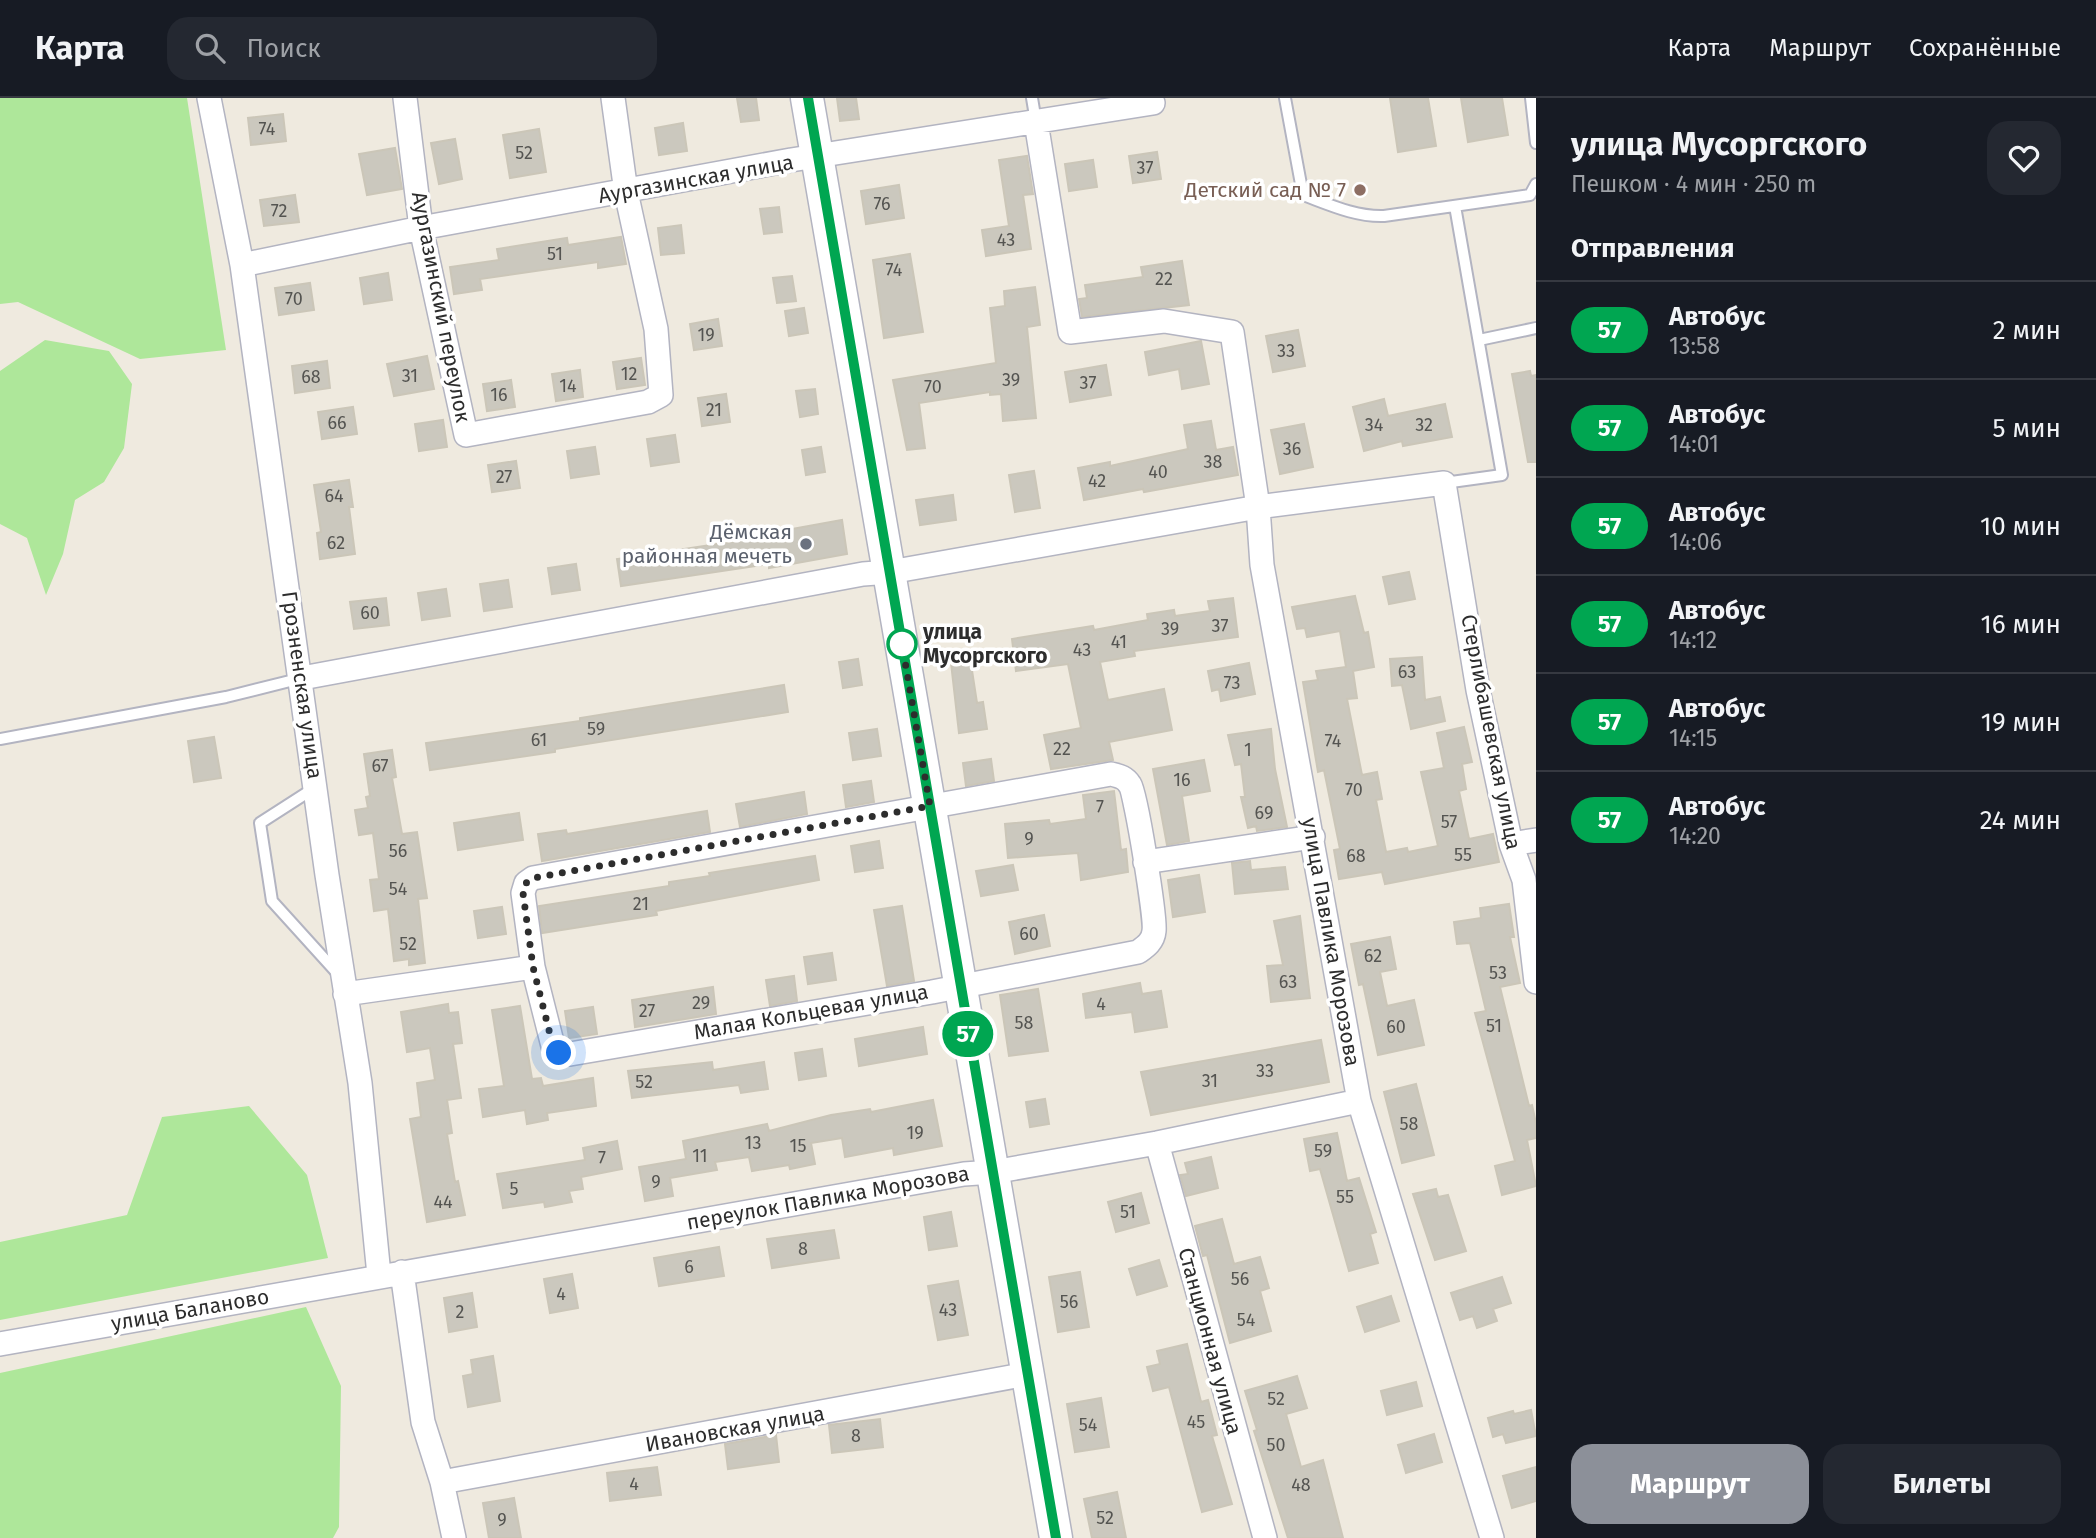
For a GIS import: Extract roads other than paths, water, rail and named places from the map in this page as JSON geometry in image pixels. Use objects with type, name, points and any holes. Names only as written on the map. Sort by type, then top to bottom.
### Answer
[{"type":"main road","points":[[807,98],[1056,1538]]},
{"type":"street","name":"Грозненская улица","points":[[209,98],[242,265],[344,986],[390,1274],[423,1422],[442,1482],[454,1538]]},
{"type":"street","name":"Аургазинский переулок","points":[[405,98],[421,228],[466,435],[648,402],[661,395],[656,330],[626,192],[613,98]]},
{"type":"street","name":"Аургазинская улица","points":[[242,265],[421,228],[818,158],[1153,103]]},
{"type":"street","name":"улица Павлика Морозова","points":[[1036,122],[1070,332],[1164,321],[1232,332],[1258,507],[1262,565],[1359,1101],[1492,1538]]},
{"type":"street","points":[[302,678],[863,574],[890,572],[1258,507],[1444,483]]},
{"type":"street","name":"Стерлибашевская улица","points":[[1444,483],[1478,690],[1511,844],[1524,880],[1536,982]]},
{"type":"street","name":"Малая Кольцевая улица","points":[[1111,774],[1122,777],[1131,786],[1145,862],[1154,931],[1149,944],[1138,952],[960,986],[570,1054],[559,1053],[553,1046],[533,967],[523,893],[526,883],[533,878],[930,806],[1111,774]]},
{"type":"street","points":[[1145,862],[1313,837]]},
{"type":"street","points":[[1511,844],[1536,840]]},
{"type":"street","points":[[344,986],[533,967]]},
{"type":"street","name":"переулок Павлика Морозова","points":[[390,1274],[950,1176],[993,1172],[1157,1143],[1359,1101]]},
{"type":"street","name":"Станционная улица","points":[[1157,1143],[1265,1538]]},
{"type":"street","name":"улица Баланово","points":[[0,1344],[390,1274]]},
{"type":"street","name":"Ивановская улица","points":[[442,1482],[1027,1374]]},
{"type":"lane","points":[[1032,98],[1036,122]]},
{"type":"lane","points":[[1285,98],[1303,195],[1368,216],[1531,195],[1536,184]]},
{"type":"lane","points":[[1531,98],[1536,143]]},
{"type":"lane","points":[[1444,483],[1502,475],[1455,206]]},
{"type":"lane","points":[[1479,340],[1536,328]]},
{"type":"lane","points":[[0,739],[226,697],[302,678]]},
{"type":"lane","points":[[316,787],[260,823],[272,901],[344,986]]},
{"type":"place","name":"Детский сад № 7","points":[[1360,190]]},
{"type":"place","name":"Дёмская районная мечеть","points":[[806,544]]},
{"type":"place","name":"улица Мусоргского","points":[[902,644]]}]
